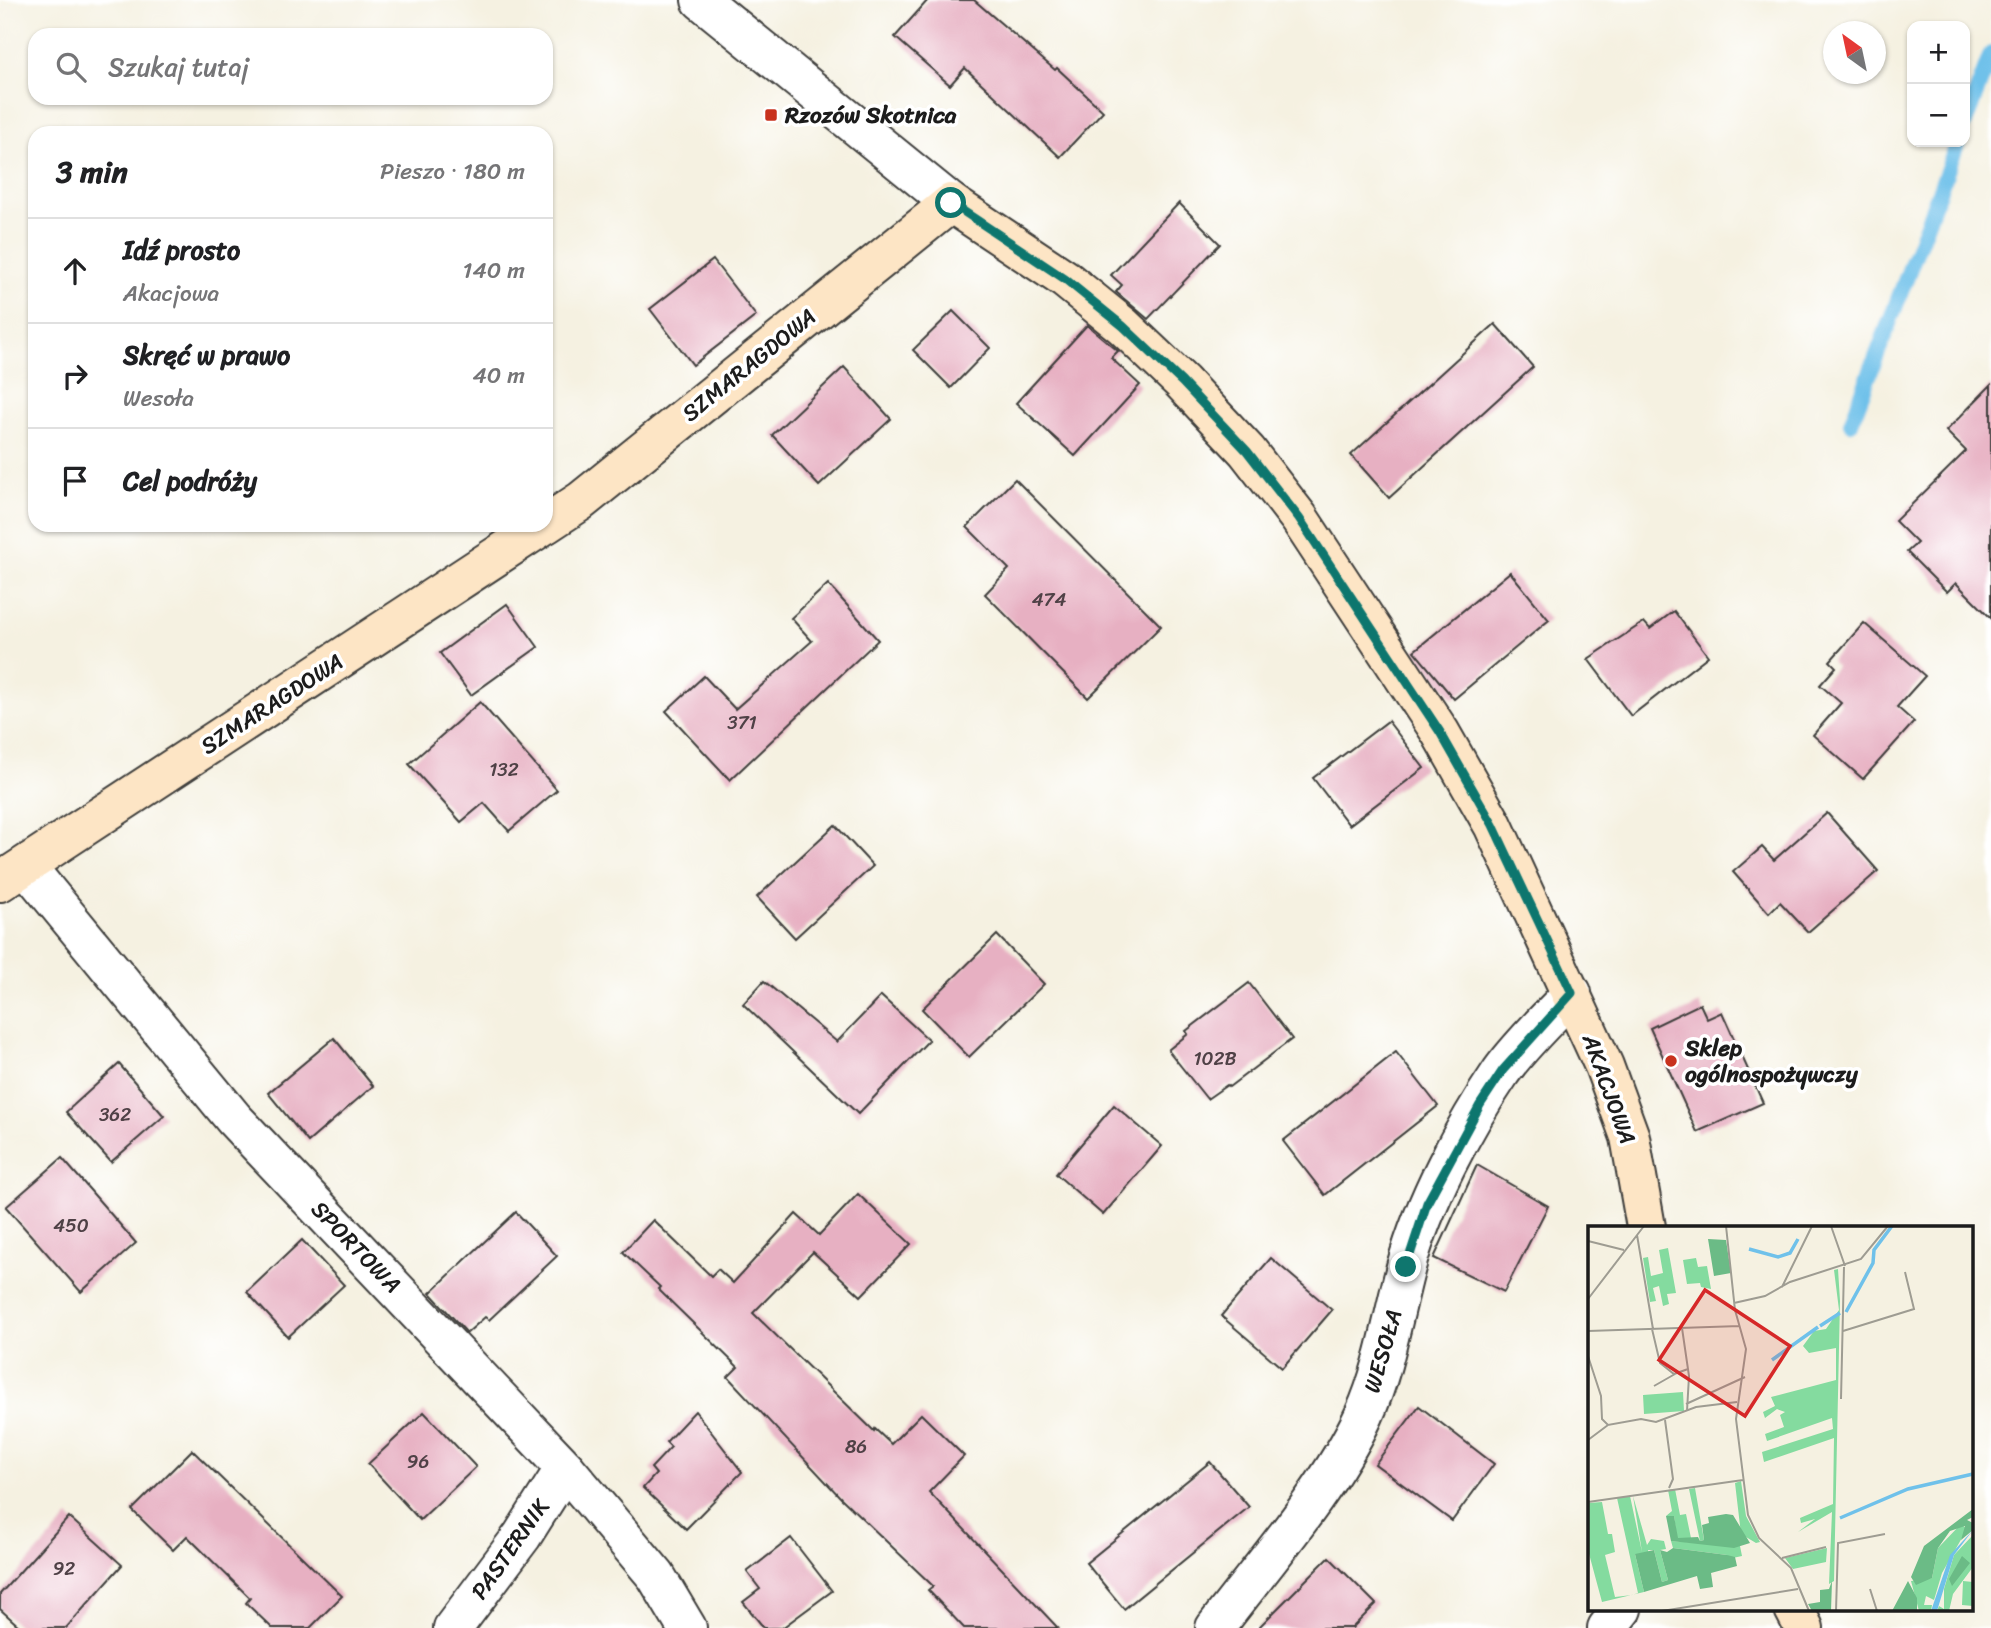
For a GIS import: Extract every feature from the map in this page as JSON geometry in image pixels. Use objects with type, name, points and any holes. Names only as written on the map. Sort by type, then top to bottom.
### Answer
[{"type":"street","name":"AKACJOWA","points":[[701,0],[951,203],[1065,279],[1123,326],[1182,382],[1247,451],[1299,518],[1446,742],[1493,825],[1604,1066],[1630,1137],[1646,1226]]},
{"type":"street","name":"SZMARAGDOWA","points":[[553,519],[581,501],[951,203]]},
{"type":"street","name":"SZMARAGDOWA","points":[[13,874],[533,532]]},
{"type":"street","name":"SPORTOWA","points":[[13,874],[233,1119],[565,1468],[656,1576],[687,1628]]},
{"type":"street","name":"WESOŁA","points":[[1215,1628],[1326,1481],[1364,1415],[1390,1335],[1406,1267],[1427,1203],[1480,1105],[1503,1070],[1572,993]]},
{"type":"street","name":"PASTERNIK","points":[[453,1628],[522,1535],[565,1468]]},
{"type":"street","points":[[1607,1628],[1621,1610]]},
{"type":"street","points":[[1795,1610],[1804,1628]]},
{"type":"building","points":[[928,0],[974,0],[1055,70],[1057,68],[1103,111],[1060,157],[965,68],[950,85],[895,37]]},
{"type":"building","points":[[1179,203],[1220,244],[1148,319],[1116,292],[1122,285],[1111,275]]},
{"type":"building","points":[[713,260],[756,316],[693,365],[650,309]]},
{"type":"building","points":[[953,311],[990,348],[951,388],[913,350]]},
{"type":"building","points":[[1495,324],[1533,367],[1389,498],[1351,455]]},
{"type":"building","points":[[1087,325],[1118,351],[1111,358],[1140,385],[1075,456],[1016,403]]},
{"type":"building","points":[[844,367],[891,419],[819,486],[772,435]]},
{"type":"building","points":[[1991,385],[1991,618],[1956,583],[1947,592],[1907,552],[1917,543],[1895,521],[1966,451],[1946,431]]},
{"type":"building","points":[[1015,479],[1161,626],[1088,698],[985,594],[1009,569],[967,527]]},
{"type":"building","points":[[1510,572],[1549,620],[1454,699],[1414,651]]},
{"type":"building","points":[[828,584],[878,640],[730,780],[666,711],[704,676],[735,709],[812,641],[791,618]]},
{"type":"building","points":[[507,604],[538,647],[471,695],[440,653]]},
{"type":"building","points":[[1674,611],[1708,656],[1631,716],[1588,659],[1644,622],[1650,629]]},
{"type":"building","points":[[1864,623],[1925,676],[1897,707],[1914,722],[1863,779],[1813,735],[1841,703],[1820,685],[1836,667],[1830,661]]},
{"type":"building","points":[[480,702],[557,790],[509,831],[484,803],[461,822],[409,764]]},
{"type":"building","points":[[1388,721],[1424,768],[1349,825],[1313,778]]},
{"type":"building","points":[[1827,813],[1878,871],[1808,932],[1780,902],[1769,913],[1733,872],[1762,847],[1774,860]]},
{"type":"building","points":[[835,825],[873,866],[795,938],[757,897]]},
{"type":"building","points":[[997,935],[1044,984],[969,1057],[922,1009]]},
{"type":"building","points":[[764,981],[837,1042],[881,996],[929,1040],[858,1114],[743,1004]]},
{"type":"building","points":[[1249,983],[1292,1039],[1229,1087],[1227,1085],[1207,1099],[1168,1050],[1188,1034],[1186,1031]]},
{"type":"building","points":[[1700,1004],[1707,1019],[1722,1012],[1763,1103],[1697,1132],[1650,1028]]},
{"type":"building","points":[[334,1038],[373,1086],[308,1142],[268,1093]]},
{"type":"building","points":[[1396,1052],[1438,1106],[1325,1195],[1283,1141]]},
{"type":"building","points":[[119,1064],[164,1116],[111,1162],[66,1112]]},
{"type":"building","points":[[1114,1105],[1162,1146],[1103,1215],[1056,1174]]},
{"type":"building","points":[[62,1158],[136,1243],[81,1292],[6,1207]]},
{"type":"building","points":[[1477,1165],[1548,1206],[1504,1292],[1434,1258]]},
{"type":"building","points":[[858,1194],[911,1244],[861,1296],[813,1252],[753,1313],[874,1431],[875,1429],[891,1444],[921,1414],[964,1456],[929,1492],[1058,1628],[964,1628],[928,1590],[933,1586],[841,1498],[728,1377],[738,1367],[623,1252],[653,1220],[711,1276],[718,1269],[733,1283],[796,1214],[819,1235]]},
{"type":"building","points":[[516,1212],[557,1256],[489,1320],[485,1317],[467,1333],[430,1293]]},
{"type":"building","points":[[302,1240],[344,1285],[288,1337],[247,1292]]},
{"type":"building","points":[[1271,1258],[1332,1310],[1282,1368],[1221,1316]]},
{"type":"building","points":[[1419,1406],[1494,1464],[1452,1521],[1375,1464]]},
{"type":"building","points":[[695,1411],[742,1472],[686,1529],[643,1488],[656,1474],[651,1468],[671,1447],[666,1442]]},
{"type":"building","points":[[424,1412],[476,1467],[420,1520],[368,1464]]},
{"type":"building","points":[[192,1450],[342,1596],[310,1628],[272,1628],[246,1603],[250,1598],[187,1536],[173,1550],[132,1510]]},
{"type":"building","points":[[1210,1462],[1249,1507],[1124,1609],[1086,1563]]},
{"type":"building","points":[[69,1517],[122,1565],[66,1628],[21,1628],[0,1609],[0,1594]]},
{"type":"building","points":[[791,1538],[832,1591],[782,1628],[764,1628],[743,1602],[760,1589],[747,1572]]},
{"type":"building","points":[[1329,1557],[1376,1604],[1352,1628],[1258,1628]]},
{"type":"waterway","points":[[1970,110],[1991,54]]},
{"type":"waterway","points":[[1851,423],[1956,147]]},
{"type":"place","name":"Rzozów Skotnica","points":[[771,115]]},
{"type":"place","name":"Sklep ogólnospożywczy","points":[[1671,1061]]},
{"type":"route","points":[[951,203],[1065,279],[1123,326],[1182,382],[1247,451],[1299,518],[1440,732],[1493,825],[1572,993],[1503,1070],[1480,1105],[1427,1203],[1406,1267]]}]
